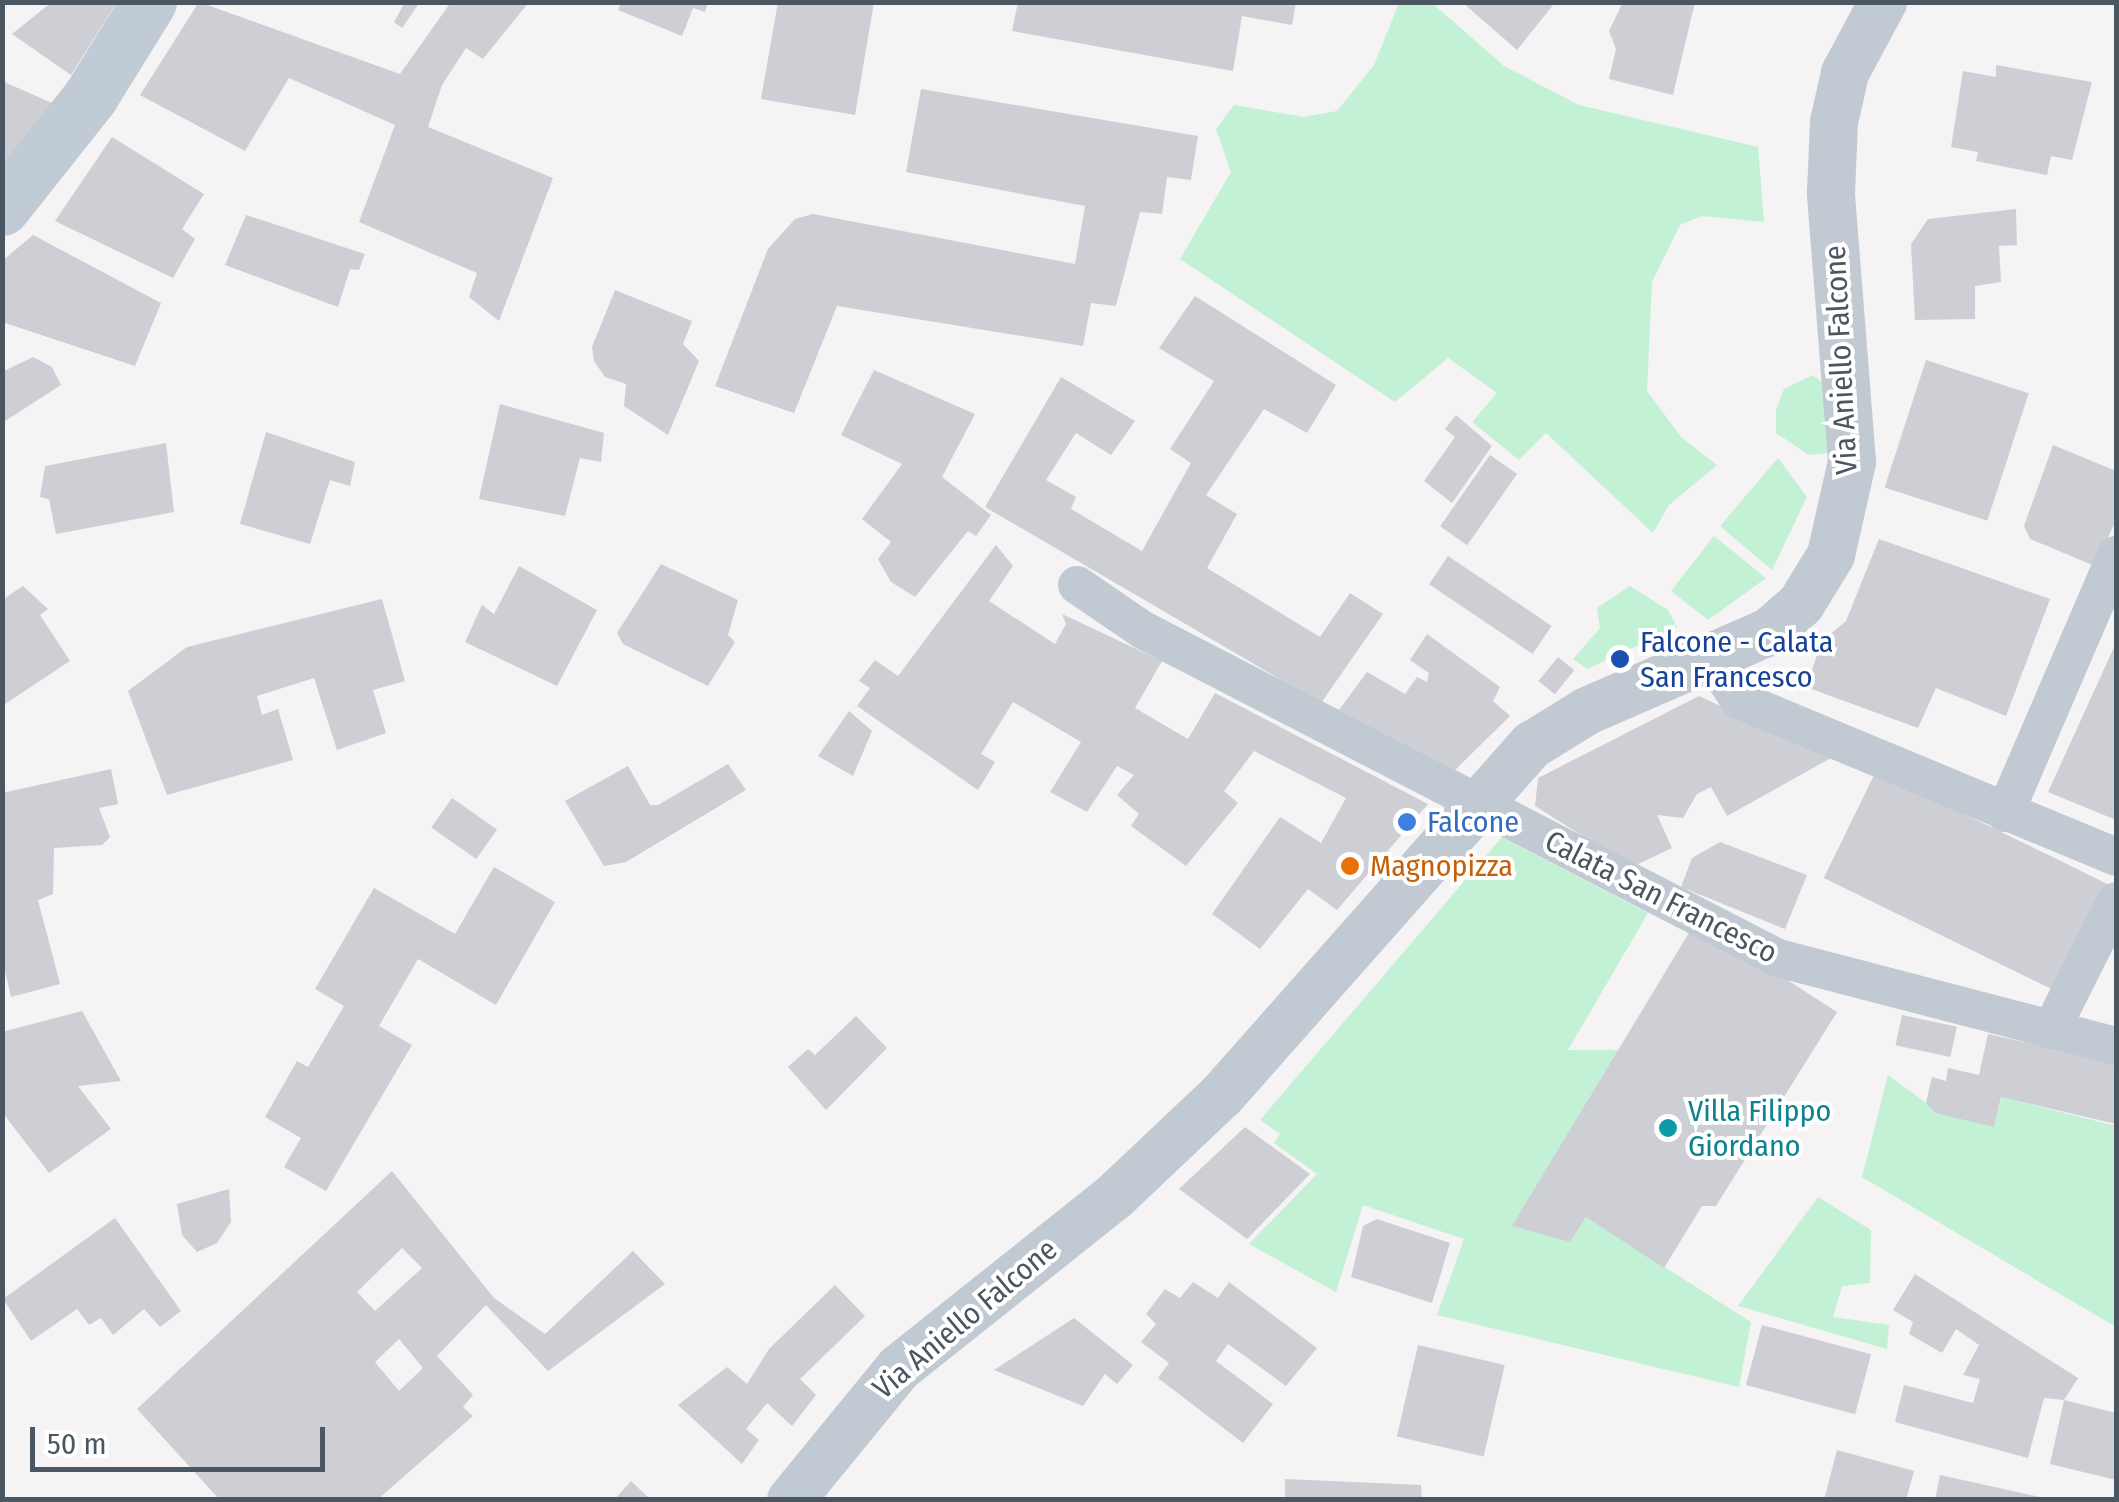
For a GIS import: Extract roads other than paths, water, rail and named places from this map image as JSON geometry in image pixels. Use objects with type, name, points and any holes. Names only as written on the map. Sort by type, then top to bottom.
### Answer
[{"type":"main road","points":[[2,208],[90,96],[149,2]]},
{"type":"street","name":"Via Aniello Falcone","points":[[792,1500],[899,1368],[1114,1197],[1222,1096],[1532,745],[1587,711],[1713,660],[1769,632],[1801,604],[1831,555],[1846,507],[1852,462],[1831,193],[1834,122],[1845,73],[1883,2]]},
{"type":"street","points":[[2006,813],[2116,555]]},
{"type":"street","name":"Calata San Francesco","points":[[1077,586],[1144,630],[1778,958],[2116,1046]]},
{"type":"street","points":[[1713,660],[1739,700],[2116,857]]},
{"type":"street","points":[[2052,1030],[2116,901]]},
{"type":"place","name":"Falcone - Calata San Francesco","points":[[1620,659]]},
{"type":"place","name":"Falcone","points":[[1407,822]]},
{"type":"place","name":"Magnopizza","points":[[1350,866]]},
{"type":"place","name":"Villa Filippo Giordano","points":[[1668,1128]]}]
